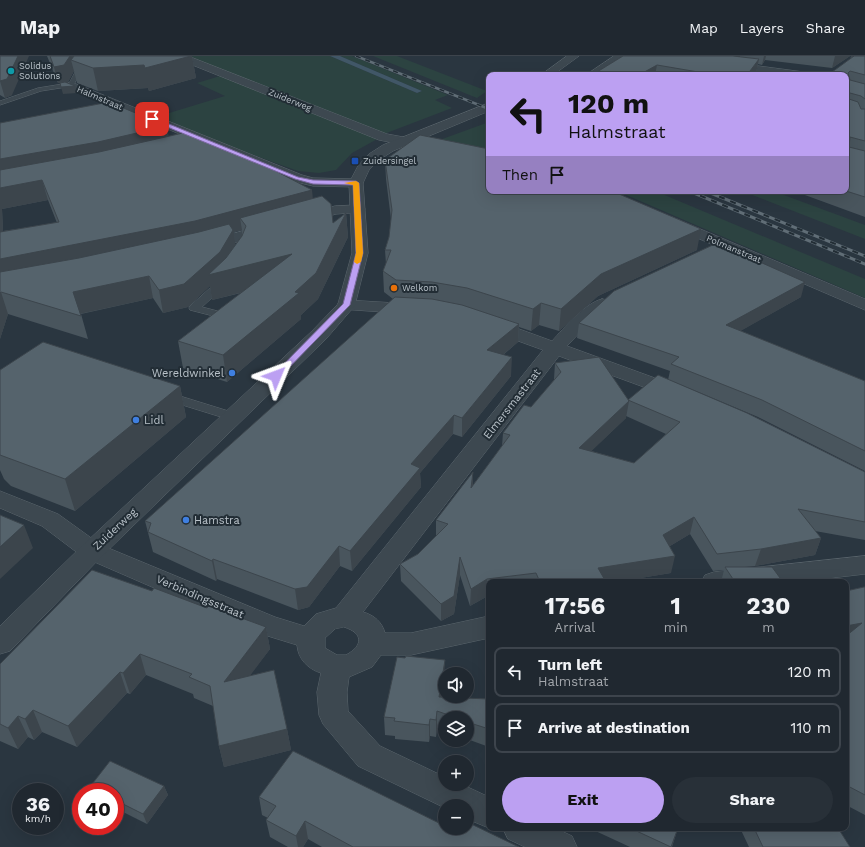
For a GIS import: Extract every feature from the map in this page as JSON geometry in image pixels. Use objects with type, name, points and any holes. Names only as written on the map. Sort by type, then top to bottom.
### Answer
[{"type":"street","name":"Zuiderweg","points":[[179,56],[384,137],[402,141]]},
{"type":"street","points":[[550,72],[574,56]]},
{"type":"street","points":[[596,72],[621,56]]},
{"type":"street","points":[[717,63],[734,63],[773,72]]},
{"type":"street","name":"Halmstraat","points":[[71,86],[297,178],[313,182],[356,183]]},
{"type":"street","points":[[356,183],[363,169],[374,156],[402,141],[465,118],[486,108]]},
{"type":"street","points":[[184,147],[205,141]]},
{"type":"street","points":[[402,141],[438,147]]},
{"type":"street","name":"Zuiderweg","points":[[0,643],[92,551],[319,335],[346,305],[360,253],[356,183]]},
{"type":"street","points":[[194,248],[237,241],[335,210],[358,208]]},
{"type":"street","name":"Polmanstraat","points":[[661,217],[865,305]]},
{"type":"street","points":[[704,255],[725,245]]},
{"type":"street","name":"Elmersmastraat","points":[[344,617],[556,347],[583,320],[605,301],[619,295]]},
{"type":"street","points":[[346,305],[432,310]]},
{"type":"street","points":[[472,319],[556,347],[658,384],[693,399]]},
{"type":"street","name":"Verbindingsstraat","points":[[0,499],[50,520],[92,551],[268,626],[310,638]]},
{"type":"street","points":[[741,579],[865,565]]},
{"type":"street","points":[[344,617],[354,618],[363,622],[373,635],[373,644],[369,653],[360,661],[349,666],[336,667],[326,665],[315,657],[310,646],[310,638],[315,630],[323,623],[332,618],[344,617]]},
{"type":"street","points":[[373,644],[411,644],[486,628]]},
{"type":"street","points":[[336,667],[332,692],[334,715],[369,756],[486,812]]},
{"type":"street","points":[[526,831],[560,847]]},
{"type":"lane","points":[[0,103],[40,89],[71,86],[87,56]]},
{"type":"lane","points":[[225,316],[194,308],[232,274]]},
{"type":"lane","points":[[160,393],[234,417]]},
{"type":"green space","points":[[186,56],[330,56],[417,93],[422,91],[340,56],[352,56],[448,95],[435,100],[452,108],[384,134]]},
{"type":"green space","points":[[373,56],[397,56],[486,91],[477,98]]},
{"type":"green space","points":[[220,76],[379,138],[352,153],[336,170],[319,173],[298,171],[222,144],[156,117],[225,96],[197,83]]},
{"type":"green space","points":[[486,123],[486,151],[434,142]]},
{"type":"green space","points":[[624,194],[662,194],[865,279],[865,298]]},
{"type":"green space","points":[[750,194],[781,194],[865,225],[865,239]]},
{"type":"water","points":[[330,56],[340,56],[422,91],[417,93]]},
{"type":"building","points":[[0,56],[18,56],[7,79],[0,81]]},
{"type":"building","points":[[50,56],[70,56],[64,65],[54,67]]},
{"type":"building","points":[[74,56],[191,56],[145,68],[144,65],[93,68],[71,60]]},
{"type":"building","points":[[623,56],[733,56],[759,59],[749,72],[698,72],[657,65],[644,72],[597,72]]},
{"type":"building","points":[[854,56],[865,56],[865,75],[850,71],[832,72]]},
{"type":"building","points":[[849,76],[850,80],[865,84],[865,99],[861,96],[849,94]]},
{"type":"building","points":[[65,82],[75,86],[61,87],[60,83]]},
{"type":"building","points":[[849,99],[858,102],[861,109],[865,109],[865,141],[850,137],[849,147]]},
{"type":"building","points":[[109,102],[167,126],[98,142],[0,159],[0,123]]},
{"type":"building","points":[[183,133],[272,169],[312,190],[195,221],[0,259],[0,232],[59,222],[42,180],[0,188],[0,170],[99,152]]},
{"type":"building","points":[[420,135],[486,148],[486,194],[619,194],[701,229],[601,274],[561,309],[541,303],[533,309],[467,288],[432,282],[396,280],[383,271],[391,250],[385,250],[389,237],[392,210],[385,160]]},
{"type":"building","points":[[849,147],[865,151],[865,197],[849,192]]},
{"type":"building","points":[[322,196],[331,204],[333,223],[346,213],[316,273],[295,292],[299,293],[223,355],[178,341],[292,254],[208,275],[226,258],[242,236],[246,226],[240,218]]},
{"type":"building","points":[[229,224],[233,230],[220,252],[184,284],[159,290],[149,276],[73,292],[81,316],[1,292],[0,293],[0,272],[79,258]]},
{"type":"building","points":[[717,243],[805,282],[726,325],[865,381],[865,451],[762,400],[671,364],[679,357],[579,323],[614,291]]},
{"type":"building","points":[[395,297],[432,299],[462,305],[519,324],[487,350],[512,357],[462,418],[454,415],[411,464],[420,468],[350,551],[339,546],[307,587],[295,589],[213,559],[212,561],[148,532],[151,523],[145,521]]},
{"type":"building","points":[[43,342],[180,386],[65,479],[0,455],[0,370]]},
{"type":"building","points":[[599,357],[628,400],[658,375],[747,413],[865,472],[865,522],[798,509],[821,538],[761,549],[717,554],[694,517],[663,535],[675,556],[598,568],[604,579],[539,579],[536,573],[486,579],[471,589],[460,557],[454,596],[441,604],[400,564],[418,554],[448,524],[436,520],[473,472],[471,488],[510,435],[503,433],[524,405],[531,407],[561,372],[555,363]],"holes":[[[628,400],[680,422],[634,463],[579,448],[629,401]]]},
{"type":"building","points":[[0,515],[24,525],[0,547]]},
{"type":"building","points":[[725,567],[772,567],[781,579],[733,579]]},
{"type":"building","points":[[92,570],[152,591],[154,588],[207,608],[209,606],[266,627],[224,682],[274,670],[287,729],[219,746],[210,686],[189,677],[192,674],[140,654],[123,673],[120,672],[68,726],[33,710],[25,719],[18,716],[8,728],[0,724],[0,664]]},
{"type":"building","points":[[865,587],[865,795],[849,787],[849,634],[862,623],[849,625],[849,590]]},
{"type":"building","points":[[406,656],[445,660],[444,667],[438,667],[438,703],[474,703],[474,698],[486,699],[486,728],[474,724],[474,711],[437,711],[436,720],[430,719],[429,725],[394,721],[395,718],[384,717],[397,657],[405,658]]},
{"type":"building","points":[[293,751],[438,823],[438,835],[474,835],[474,825],[519,847],[353,847],[305,821],[296,836],[266,820],[276,806],[259,797]]},
{"type":"building","points":[[110,761],[164,786],[143,814],[124,804],[124,783],[93,783]]},
{"type":"building","points":[[636,831],[677,831],[671,847]]},
{"type":"building","points":[[755,831],[840,831],[850,847],[763,847]]},
{"type":"railway","points":[[356,56],[486,108]]},
{"type":"railway","points":[[696,194],[865,264]]},
{"type":"railway","points":[[713,194],[865,256]]},
{"type":"slow traffic","points":[[347,183],[356,183],[360,253],[357,262]]},
{"type":"place","name":"Solidus Solutions","points":[[11,71]]},
{"type":"place","name":"Zuidersingel","points":[[355,161]]},
{"type":"place","name":"Welkom","points":[[394,288]]},
{"type":"place","name":"Wereldwinkel","points":[[232,373]]},
{"type":"place","name":"Lidl","points":[[136,420]]},
{"type":"place","name":"Hamstra","points":[[186,520]]},
{"type":"route","points":[[152,119],[297,178],[313,182],[356,183],[360,253],[346,305],[319,335],[276,376]]}]
